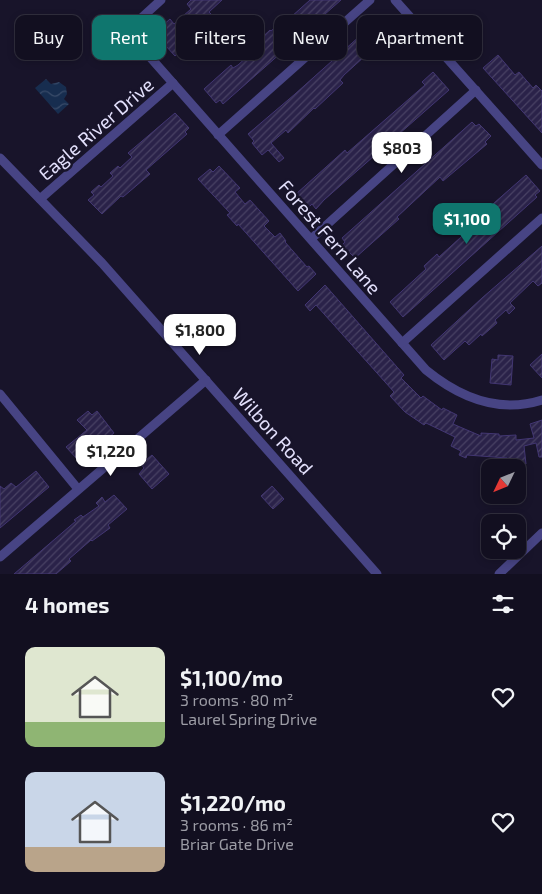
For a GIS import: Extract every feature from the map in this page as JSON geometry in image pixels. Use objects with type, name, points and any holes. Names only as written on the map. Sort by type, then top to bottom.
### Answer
[{"type":"street","name":"Forest Fern Lane","points":[[161,0],[127,31],[426,370],[460,394],[477,400],[497,405],[514,406],[531,404],[542,400]]},
{"type":"street","points":[[218,135],[370,0]]},
{"type":"street","points":[[396,0],[542,165]]},
{"type":"street","name":"Eagle River Drive","points":[[40,199],[173,83]]},
{"type":"street","points":[[311,239],[476,90]]},
{"type":"street","name":"Wilbon Road","points":[[0,158],[102,263],[377,574]]},
{"type":"street","points":[[402,343],[542,218]]},
{"type":"street","points":[[0,557],[206,380]]},
{"type":"street","points":[[0,394],[78,489]]},
{"type":"street","points":[[499,574],[542,533]]},
{"type":"water","points":[[46,79],[51,84],[59,82],[66,87],[67,94],[64,99],[69,104],[58,114],[35,88]]},
{"type":"building","points":[[191,0],[222,0],[209,12],[212,15],[184,15],[191,9],[187,4]]},
{"type":"building","points":[[310,0],[341,0],[324,15],[293,15]]},
{"type":"building","points":[[170,19],[174,24],[176,22],[175,56],[166,46],[166,22]]},
{"type":"building","points":[[274,28],[274,59],[223,104],[220,100],[216,103],[204,89],[231,65],[233,68],[244,60],[264,60],[264,36]]},
{"type":"building","points":[[357,39],[357,60],[361,60],[340,80],[343,83],[288,133],[286,130],[271,143],[284,158],[279,162],[268,150],[262,155],[252,143],[254,141],[248,134],[333,60],[347,60],[347,48]]},
{"type":"building","points":[[498,55],[515,75],[519,72],[533,88],[536,85],[542,91],[542,133],[483,68]]},
{"type":"building","points":[[433,72],[449,90],[316,209],[312,204],[309,207],[296,194],[345,150],[347,153],[425,85],[422,82]]},
{"type":"building","points":[[175,113],[189,128],[185,132],[187,134],[146,170],[150,174],[123,197],[121,196],[102,214],[88,200],[94,195],[91,192],[99,185],[101,187],[113,176],[110,173],[118,166],[120,168],[132,157],[128,153]]},
{"type":"building","points":[[472,122],[476,126],[479,124],[491,136],[485,142],[487,144],[443,181],[440,177],[397,217],[399,219],[355,258],[342,245],[345,242],[342,238]]},
{"type":"building","points":[[219,166],[240,188],[235,192],[245,204],[250,200],[269,221],[264,226],[275,237],[280,233],[285,242],[307,267],[309,266],[316,274],[298,291],[238,224],[237,226],[227,215],[230,213],[198,179],[210,169],[213,172]]},
{"type":"building","points":[[526,175],[540,191],[535,195],[537,197],[403,317],[390,302],[426,269],[424,266],[437,254],[439,257],[479,221],[477,218]]},
{"type":"building","points":[[542,246],[542,283],[538,286],[533,281],[510,303],[515,308],[509,314],[506,310],[495,320],[497,323],[482,336],[481,334],[469,345],[465,341],[444,360],[431,345]]},
{"type":"building","points":[[325,285],[404,375],[401,378],[421,398],[423,396],[442,410],[443,408],[457,415],[453,424],[481,436],[481,433],[499,434],[499,436],[516,435],[516,440],[534,438],[530,424],[542,420],[542,457],[539,457],[536,443],[524,446],[525,459],[467,455],[466,458],[459,455],[461,451],[451,446],[455,437],[426,423],[424,425],[405,412],[390,396],[394,392],[316,305],[310,311],[305,305]]},
{"type":"building","points":[[542,354],[542,378],[530,365]]},
{"type":"building","points":[[498,355],[513,356],[511,385],[490,383],[492,359],[498,360]]},
{"type":"building","points":[[88,411],[92,415],[97,411],[114,433],[100,445],[98,443],[78,460],[66,447],[87,430],[77,420]]},
{"type":"building","points":[[152,455],[169,474],[152,489],[139,474],[144,468],[141,464]]},
{"type":"building","points":[[36,471],[49,487],[0,528],[0,486],[4,489],[11,483],[16,487]]},
{"type":"building","points":[[272,486],[284,499],[273,509],[261,496]]},
{"type":"building","points":[[114,495],[127,509],[108,525],[110,528],[91,540],[69,559],[71,561],[56,574],[14,574],[76,521],[74,520],[81,515],[83,517],[99,506],[96,503],[102,497],[105,502]]}]
